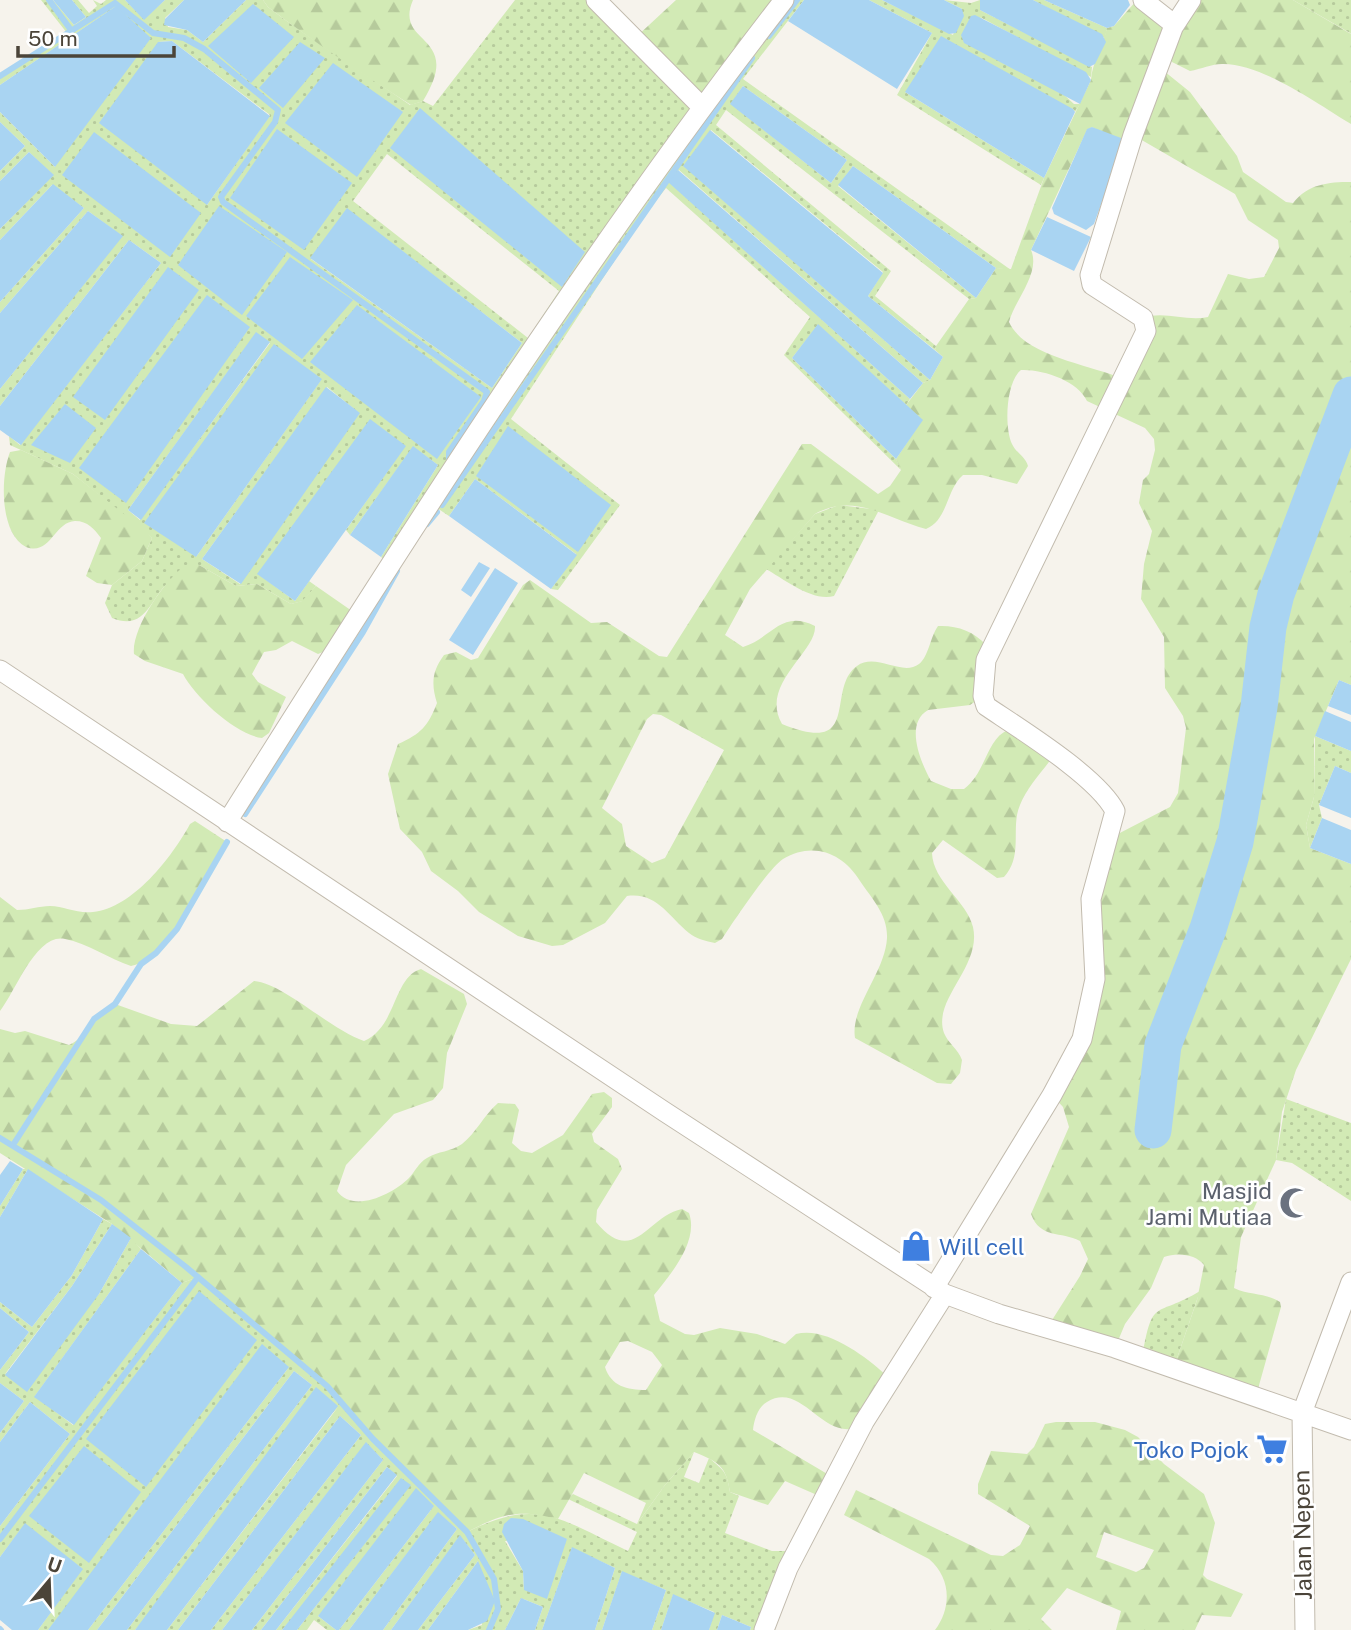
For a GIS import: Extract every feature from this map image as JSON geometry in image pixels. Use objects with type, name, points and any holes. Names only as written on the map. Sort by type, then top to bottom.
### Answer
[{"type":"street","points":[[596,0],[702,107]]},
{"type":"street","points":[[227,822],[441,486],[702,107],[784,0]]},
{"type":"street","points":[[1143,0],[1174,26]]},
{"type":"street","points":[[764,1630],[788,1568],[864,1422],[1052,1095],[1082,1039],[1090,1010],[1095,979],[1091,899],[1115,811],[1109,799],[1088,780],[986,706],[983,683],[986,660],[1146,331],[1143,318],[1092,285],[1090,275],[1133,135],[1174,26],[1191,0]]},
{"type":"street","points":[[0,670],[940,1291],[999,1314],[1115,1348],[1351,1430]]},
{"type":"street","name":"Jalan Nepen","points":[[1305,1630],[1302,1413],[1351,1282]]},
{"type":"green space","points":[[41,0],[53,0],[74,25],[86,17],[72,0],[78,0],[89,13],[97,6],[93,0],[101,4],[106,0],[125,0],[144,19],[165,0],[184,0],[165,18],[168,27],[187,30],[203,42],[246,0],[263,0],[285,20],[410,105],[423,101],[433,106],[515,0],[596,0],[635,38],[784,0],[804,0],[743,79],[1011,270],[996,268],[853,166],[838,186],[976,298],[969,299],[726,110],[716,125],[891,271],[875,296],[936,346],[935,350],[868,296],[883,272],[711,130],[684,166],[930,380],[923,383],[679,170],[669,182],[910,399],[906,405],[818,325],[792,358],[896,459],[901,470],[784,355],[810,317],[666,188],[643,217],[511,419],[620,505],[558,590],[551,589],[576,554],[475,479],[449,516],[434,506],[390,564],[381,557],[438,465],[413,447],[350,535],[346,530],[405,446],[258,574],[295,601],[309,581],[316,586],[303,601],[291,604],[257,584],[236,586],[199,565],[170,581],[140,617],[124,621],[112,618],[105,603],[112,585],[142,561],[152,538],[73,474],[10,445],[9,436],[20,445],[161,263],[129,240],[0,406],[0,389],[122,236],[88,211],[0,313],[0,302],[84,208],[52,185],[0,240],[0,229],[53,175],[29,152],[0,181],[0,171],[25,146],[0,122],[0,112],[55,167],[115,7],[0,85],[0,77],[67,33]],"holes":[[[172,41],[270,115],[207,205],[158,42]],[[743,86],[847,160],[831,183],[731,104]],[[387,154],[559,291],[528,338],[353,201]],[[347,209],[522,343],[492,388],[311,259]],[[256,333],[270,343],[140,520],[128,510]],[[274,345],[321,380],[196,557]],[[327,387],[359,413],[240,584],[202,559]]]},
{"type":"green space","points":[[263,0],[413,0],[409,15],[412,26],[433,51],[436,63],[434,79],[423,101],[411,105],[303,33],[268,7]]},
{"type":"green space","points":[[676,0],[784,0],[702,107],[635,38]]},
{"type":"green space","points":[[869,0],[882,0],[953,35],[962,9],[944,0],[971,3],[980,0],[980,10],[1092,67],[1091,77],[980,17],[1074,104],[1080,104],[1075,112],[1073,109],[905,92],[1044,178],[1041,185],[897,95],[932,33]]},
{"type":"green space","points":[[1033,0],[1044,0],[1107,28],[1105,38]]},
{"type":"green space","points":[[1137,0],[1171,22],[1190,0],[1293,0],[1351,34],[1351,124],[1289,86],[1254,70],[1222,64],[1190,71],[1172,62],[1165,52],[1159,67],[1190,92],[1237,156],[1243,172],[1286,202],[1293,203],[1305,192],[1319,185],[1351,182],[1351,685],[1339,680],[1314,739],[1314,797],[1306,825],[1310,848],[1351,864],[1351,959],[1296,1070],[1282,1112],[1276,1160],[1241,1237],[1234,1288],[1274,1299],[1280,1302],[1281,1307],[1256,1396],[1173,1370],[1197,1300],[1204,1265],[1191,1256],[1180,1254],[1164,1257],[1151,1288],[1125,1324],[1115,1348],[1047,1328],[1088,1259],[1080,1241],[1045,1231],[1031,1214],[1069,1127],[1063,1107],[1052,1095],[1082,1039],[1093,936],[1114,836],[1170,807],[1178,793],[1186,728],[1183,716],[1165,688],[1164,637],[1141,599],[1144,564],[1152,531],[1139,503],[1143,480],[1149,474],[1155,450],[1154,439],[1145,428],[1087,401],[1068,382],[1039,372],[1021,370],[1012,384],[1007,416],[1012,444],[1028,466],[1017,484],[982,475],[963,475],[957,481],[939,519],[926,529],[857,506],[829,508],[815,514],[750,589],[725,635],[743,647],[785,623],[803,622],[815,626],[807,647],[783,682],[777,709],[782,724],[807,732],[823,732],[833,726],[848,676],[857,666],[872,662],[912,667],[919,664],[925,656],[938,626],[964,630],[986,645],[983,696],[970,705],[928,710],[921,716],[917,724],[917,744],[931,781],[951,789],[964,789],[977,774],[995,741],[1008,730],[1054,755],[1031,785],[1020,805],[1014,860],[1004,877],[997,878],[943,840],[932,853],[938,873],[970,918],[973,927],[971,956],[950,995],[942,1020],[946,1037],[962,1060],[960,1073],[951,1084],[937,1083],[855,1038],[855,1026],[862,1002],[885,951],[887,930],[874,901],[853,871],[836,857],[805,851],[783,859],[760,884],[722,939],[715,943],[692,935],[654,901],[627,896],[605,923],[563,945],[552,946],[518,936],[479,912],[458,891],[431,871],[422,852],[400,829],[388,774],[398,744],[413,737],[423,728],[434,711],[437,703],[434,678],[444,655],[456,652],[471,660],[478,658],[523,585],[530,580],[591,623],[607,622],[659,656],[667,657],[802,444],[811,444],[878,494],[890,486],[901,470],[896,459],[922,420],[906,405],[923,383],[930,380],[943,357],[935,350],[936,346],[969,299],[976,298],[996,268],[1011,269],[1044,178],[1091,80],[1107,28],[1114,26]],"holes":[[[1092,127],[1123,144],[1133,135],[1235,194],[1248,220],[1278,240],[1279,248],[1264,277],[1249,279],[1228,274],[1208,317],[1159,315],[1143,318],[1123,379],[1043,351],[1017,334],[1009,322],[1033,268],[1031,250],[1087,130]],[[653,714],[661,715],[724,750],[665,858],[652,863],[626,846],[622,824],[602,808],[647,719]]]},
{"type":"green space","points":[[1293,0],[1351,0],[1351,34],[1350,33]]},
{"type":"green space","points":[[21,450],[73,474],[143,529],[152,538],[142,561],[112,585],[97,583],[86,576],[101,538],[80,521],[62,527],[41,547],[26,547],[17,540],[7,518],[4,490],[10,452]]},
{"type":"green space","points":[[839,505],[879,510],[834,596],[808,593],[766,569],[815,514]]},
{"type":"green space","points":[[186,565],[199,565],[236,586],[257,584],[291,604],[302,601],[316,586],[352,611],[323,652],[318,654],[292,641],[276,650],[264,652],[252,674],[258,682],[286,697],[269,733],[262,738],[240,730],[217,714],[183,674],[145,661],[134,654],[138,632],[151,605],[169,581]]},
{"type":"green space","points":[[1315,736],[1351,751],[1351,773],[1335,766],[1319,805],[1322,818],[1310,848],[1306,825],[1314,797]]},
{"type":"green space","points":[[195,821],[227,842],[188,914],[161,948],[147,960],[131,966],[73,941],[55,940],[36,954],[0,1011],[0,897],[17,910],[50,906],[93,912],[108,908],[137,891],[150,879],[173,851],[190,824]]},
{"type":"green space","points":[[421,969],[464,994],[467,1004],[447,1053],[443,1088],[433,1100],[394,1114],[346,1165],[337,1191],[344,1198],[363,1201],[393,1190],[409,1178],[424,1160],[462,1144],[498,1103],[515,1104],[519,1110],[512,1143],[521,1151],[532,1153],[563,1135],[592,1094],[604,1092],[612,1098],[612,1107],[592,1134],[594,1142],[618,1159],[622,1169],[597,1210],[596,1222],[609,1235],[621,1240],[631,1240],[670,1213],[682,1209],[689,1213],[691,1224],[687,1246],[654,1295],[660,1321],[685,1334],[694,1335],[720,1328],[757,1334],[785,1344],[796,1334],[819,1334],[844,1344],[885,1374],[850,1429],[828,1423],[789,1398],[767,1402],[759,1410],[753,1430],[829,1475],[817,1495],[785,1481],[768,1505],[730,1492],[720,1466],[694,1452],[665,1485],[637,1524],[646,1503],[584,1473],[558,1519],[532,1514],[511,1515],[467,1532],[373,1439],[327,1386],[198,1277],[182,1283],[112,1224],[0,1153],[0,1029],[15,1033],[25,1031],[69,1045],[82,1037],[108,1008],[115,1004],[171,1024],[197,1026],[254,981],[279,990],[364,1041],[383,1025],[399,992],[412,974]],"holes":[[[628,1341],[652,1352],[662,1365],[646,1390],[621,1386],[611,1379],[605,1367],[620,1342]]]},
{"type":"green space","points":[[1286,1099],[1351,1123],[1351,1201],[1292,1163],[1276,1160]]},
{"type":"green space","points":[[23,1169],[28,1169],[0,1217],[0,1206]]},
{"type":"green space","points":[[103,1219],[112,1224],[72,1286],[5,1374],[99,1294],[131,1238],[141,1249],[35,1396],[73,1425],[182,1283],[198,1277],[327,1386],[373,1439],[467,1532],[513,1515],[549,1516],[628,1551],[637,1532],[568,1499],[573,1494],[637,1524],[665,1485],[694,1452],[684,1477],[699,1483],[709,1458],[724,1473],[730,1492],[739,1496],[725,1533],[772,1551],[786,1551],[789,1555],[764,1630],[750,1630],[751,1627],[722,1615],[717,1630],[709,1630],[714,1612],[673,1595],[661,1630],[652,1630],[666,1590],[622,1572],[602,1630],[595,1630],[615,1568],[572,1548],[542,1630],[535,1630],[543,1607],[521,1598],[505,1630],[468,1630],[482,1625],[478,1561],[428,1630],[418,1630],[475,1555],[460,1536],[391,1630],[383,1630],[457,1529],[438,1513],[349,1630],[339,1630],[434,1506],[318,1616],[336,1630],[327,1630],[314,1620],[307,1630],[297,1630],[410,1485],[282,1630],[276,1630],[397,1476],[387,1467],[261,1630],[252,1630],[383,1460],[366,1443],[222,1630],[211,1630],[361,1435],[340,1416],[178,1630],[167,1630],[338,1407],[135,1630],[127,1630],[312,1385],[294,1371],[97,1630],[88,1630],[289,1367],[48,1630],[38,1630],[82,1569],[25,1524],[0,1557],[0,1526],[70,1434],[30,1402],[0,1442],[0,1433],[24,1401],[0,1383],[0,1370],[29,1332],[0,1308],[0,1302],[32,1327],[72,1275]],"holes":[[[567,1539],[524,1590],[523,1571],[505,1541]]]},
{"type":"green space","points":[[1200,1291],[1173,1370],[1142,1358],[1153,1316]]},
{"type":"green space","points":[[1095,1422],[1125,1430],[1138,1437],[1164,1464],[1204,1494],[1215,1523],[1203,1575],[1243,1594],[1231,1617],[1202,1615],[1195,1630],[1116,1630],[1121,1611],[1067,1588],[1041,1619],[1052,1630],[935,1630],[941,1621],[946,1602],[947,1593],[942,1575],[929,1559],[844,1515],[856,1490],[991,1555],[1003,1556],[1020,1545],[1030,1526],[978,1494],[978,1484],[991,1451],[1027,1454],[1034,1447],[1045,1424]],"holes":[[[1104,1532],[1154,1550],[1144,1568],[1136,1572],[1096,1557]]]},
{"type":"water","points":[[53,0],[72,0],[86,17],[74,25]]},
{"type":"water","points":[[125,0],[165,0],[144,20]]},
{"type":"water","points":[[184,0],[246,0],[203,42],[187,30],[164,25],[165,19]]},
{"type":"water","points":[[804,0],[869,0],[932,33],[897,89],[788,21]]},
{"type":"water","points":[[882,0],[944,0],[962,9],[964,16],[956,33],[949,34]]},
{"type":"water","points":[[980,0],[1033,0],[1102,34],[1106,42],[1095,64],[1089,67],[980,10]]},
{"type":"water","points":[[1044,0],[1128,0],[1130,5],[1114,26],[1107,28]]},
{"type":"water","points":[[253,4],[294,37],[251,83],[208,46]]},
{"type":"water","points":[[116,6],[151,38],[55,167],[0,112],[0,85]]},
{"type":"water","points":[[975,15],[1086,72],[1091,80],[1080,104],[964,43],[961,35],[971,16]]},
{"type":"water","points":[[941,36],[1073,109],[1075,112],[1044,178],[905,92]]},
{"type":"water","points":[[172,41],[270,116],[207,205],[99,123],[158,42]]},
{"type":"water","points":[[300,42],[325,58],[283,108],[259,88]]},
{"type":"water","points":[[333,63],[403,112],[357,177],[285,123]]},
{"type":"water","points":[[743,86],[847,160],[831,183],[730,104]]},
{"type":"water","points":[[420,108],[585,252],[562,287],[390,148]]},
{"type":"water","points":[[0,122],[25,146],[0,171]]},
{"type":"water","points":[[1092,127],[1121,138],[1123,144],[1094,224],[1086,230],[1054,214],[1052,208],[1087,129]]},
{"type":"water","points":[[277,129],[352,183],[304,250],[230,198]]},
{"type":"water","points":[[710,130],[883,273],[868,296],[943,357],[930,380],[683,166]]},
{"type":"water","points":[[94,132],[201,213],[170,257],[62,175]]},
{"type":"water","points":[[29,152],[54,175],[0,229],[0,181]]},
{"type":"water","points":[[853,166],[996,268],[976,298],[838,185]]},
{"type":"water","points":[[678,170],[923,383],[910,399],[668,182]]},
{"type":"water","points":[[53,184],[84,208],[0,302],[0,240]]},
{"type":"water","points":[[219,206],[287,252],[242,315],[178,265]]},
{"type":"water","points":[[347,208],[522,343],[492,388],[310,258]]},
{"type":"water","points":[[88,211],[123,236],[0,389],[0,313]]},
{"type":"water","points":[[1047,217],[1091,237],[1074,271],[1031,250]]},
{"type":"water","points":[[129,240],[161,263],[21,445],[0,430],[0,406]]},
{"type":"water","points":[[290,257],[353,300],[302,359],[246,316]]},
{"type":"water","points":[[168,267],[199,290],[105,420],[73,397]]},
{"type":"water","points":[[207,295],[250,327],[126,503],[79,468]]},
{"type":"water","points":[[357,305],[481,397],[437,459],[310,362]]},
{"type":"water","points":[[818,324],[923,420],[896,459],[792,358]]},
{"type":"water","points":[[256,332],[270,342],[141,520],[128,510]]},
{"type":"water","points":[[274,344],[322,379],[196,557],[144,523]]},
{"type":"water","points":[[326,387],[360,413],[241,584],[202,559]]},
{"type":"water","points":[[65,404],[96,428],[70,463],[31,445]]},
{"type":"water","points":[[370,419],[406,446],[295,601],[257,574]]},
{"type":"water","points":[[508,426],[611,505],[578,552],[476,476]]},
{"type":"water","points":[[413,446],[438,465],[381,557],[350,535]]},
{"type":"water","points":[[475,479],[577,555],[551,589],[449,516]]},
{"type":"water","points":[[479,562],[490,568],[471,597],[461,590]]},
{"type":"water","points":[[495,568],[518,583],[473,655],[449,640]]},
{"type":"water","points":[[1339,680],[1351,685],[1351,715],[1328,706]]},
{"type":"water","points":[[1325,711],[1351,722],[1351,751],[1315,736]]},
{"type":"water","points":[[1335,766],[1351,773],[1351,818],[1319,805]]},
{"type":"water","points":[[1322,818],[1351,830],[1351,864],[1310,848]]},
{"type":"water","points":[[10,1161],[23,1169],[0,1206],[0,1175]]},
{"type":"water","points":[[28,1169],[103,1219],[72,1275],[32,1327],[0,1302],[0,1217]]},
{"type":"water","points":[[112,1224],[131,1238],[99,1294],[27,1392],[5,1375],[72,1286]]},
{"type":"water","points":[[141,1249],[182,1283],[74,1425],[34,1397]]},
{"type":"water","points":[[199,1291],[257,1340],[146,1487],[86,1439]]},
{"type":"water","points":[[0,1308],[29,1332],[0,1370]]},
{"type":"water","points":[[262,1344],[289,1367],[88,1630],[48,1630]]},
{"type":"water","points":[[294,1371],[312,1385],[127,1630],[97,1630]]},
{"type":"water","points":[[0,1383],[24,1401],[0,1433]]},
{"type":"water","points":[[316,1387],[338,1406],[167,1630],[135,1630]]},
{"type":"water","points":[[30,1402],[70,1434],[0,1526],[0,1442]]},
{"type":"water","points":[[340,1416],[361,1435],[211,1630],[178,1630]]},
{"type":"water","points":[[366,1442],[383,1460],[252,1630],[222,1630]]},
{"type":"water","points":[[84,1446],[141,1492],[89,1563],[29,1516]]},
{"type":"water","points":[[387,1467],[397,1475],[276,1630],[261,1630]]},
{"type":"water","points":[[401,1478],[411,1485],[297,1630],[282,1630]]},
{"type":"water","points":[[416,1488],[434,1506],[339,1630],[336,1630],[318,1616]]},
{"type":"water","points":[[438,1512],[457,1529],[383,1630],[349,1630]]},
{"type":"water","points":[[511,1518],[523,1519],[567,1539],[547,1599],[524,1590],[523,1571],[502,1532],[504,1524]]},
{"type":"water","points":[[25,1523],[83,1569],[38,1630],[12,1630],[0,1620],[0,1557]]},
{"type":"water","points":[[460,1535],[475,1555],[418,1630],[391,1630]]},
{"type":"water","points":[[572,1547],[615,1568],[595,1630],[542,1630]]},
{"type":"water","points":[[478,1561],[495,1601],[487,1621],[468,1630],[428,1630]]},
{"type":"water","points":[[622,1571],[666,1590],[652,1630],[602,1630]]},
{"type":"water","points":[[673,1594],[715,1613],[709,1630],[661,1630]]},
{"type":"water","points":[[521,1598],[543,1607],[535,1630],[505,1630]]},
{"type":"water","points":[[722,1615],[751,1627],[750,1630],[717,1630]]},
{"type":"waterway","points":[[49,0],[71,30]]},
{"type":"waterway","points":[[769,36],[797,0]]},
{"type":"waterway","points":[[0,76],[115,3],[153,33],[184,38],[204,49],[278,110],[275,122],[221,197],[223,202],[487,392],[484,401],[449,452],[449,458]]},
{"type":"waterway","points":[[442,505],[752,58]]},
{"type":"waterway","points":[[1153,1130],[1163,1045],[1208,929],[1235,842],[1259,707],[1268,627],[1276,594],[1351,395]]},
{"type":"waterway","points":[[427,524],[437,512]]},
{"type":"waterway","points":[[245,814],[363,632],[397,571]]},
{"type":"waterway","points":[[13,1145],[94,1019],[115,1004],[141,964],[156,953],[177,929],[227,842]]},
{"type":"waterway","points":[[0,1138],[101,1200],[186,1267],[327,1386],[373,1439],[467,1532],[494,1579],[498,1609],[489,1630]]},
{"type":"waterway","points":[[0,1539],[198,1277]]},
{"type":"place","name":"Masjid Jami Mutiaa","points":[[1295,1203]]},
{"type":"place","name":"Will cell","points":[[916,1246]]},
{"type":"place","name":"Toko Pojok","points":[[1272,1449]]}]
